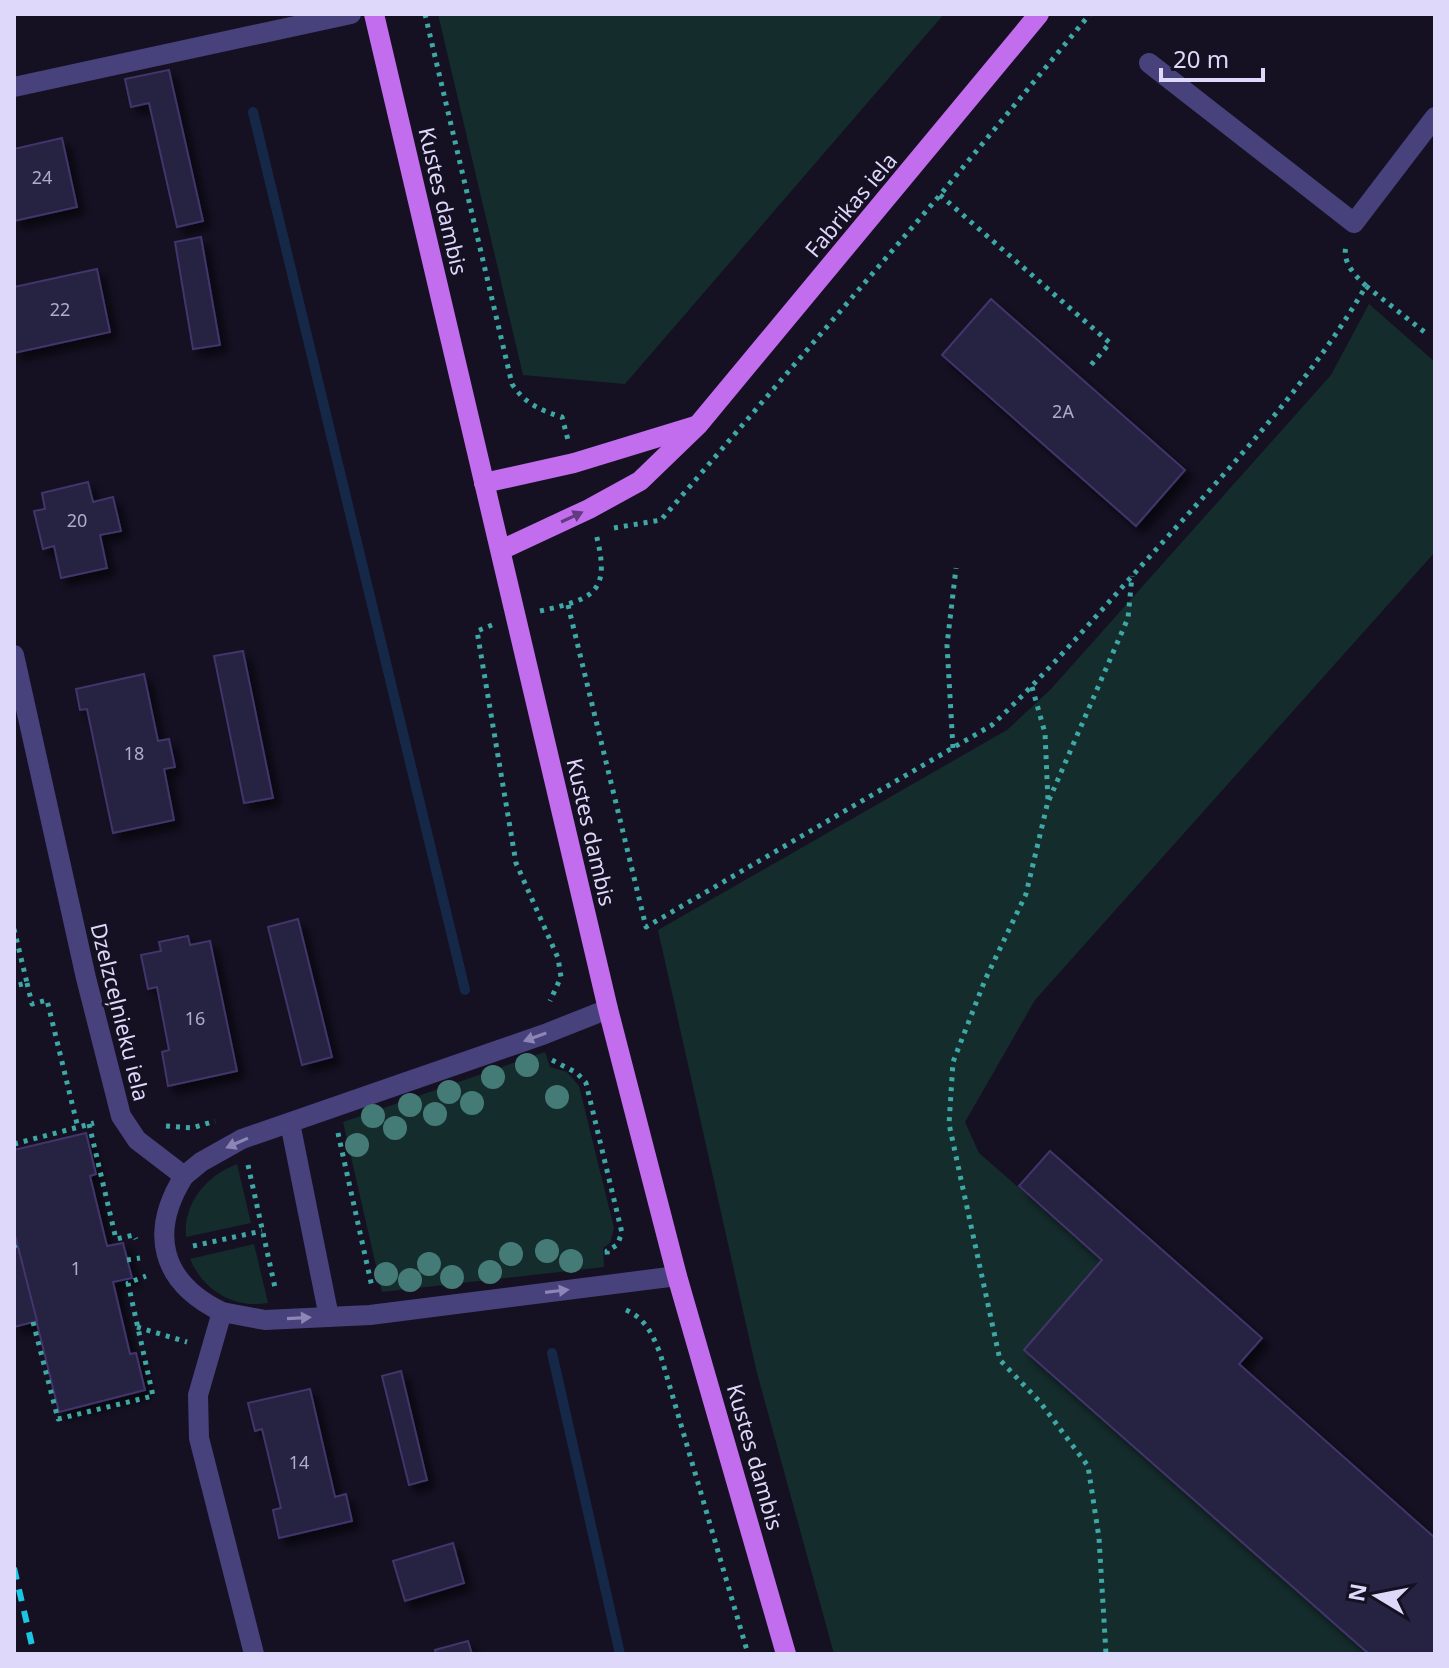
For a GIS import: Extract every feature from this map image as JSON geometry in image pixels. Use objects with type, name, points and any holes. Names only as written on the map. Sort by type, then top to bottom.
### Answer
[{"type":"main road","name":"Kustes dambis","points":[[374,14],[608,1009],[677,1276],[786,1654]]},
{"type":"main road","name":"Fabrikas iela","points":[[501,550],[589,509],[640,481],[698,425],[1039,14]]},
{"type":"main road","points":[[484,483],[574,463],[698,425]]},
{"type":"street","points":[[14,87],[351,14]]},
{"type":"street","points":[[1149,63],[1354,223],[1435,117]]},
{"type":"street","name":"Dzelzceļnieku iela","points":[[14,655],[86,978],[121,1116],[137,1140],[184,1176]]},
{"type":"street","points":[[608,1009],[545,1034],[242,1139],[201,1162],[184,1176],[169,1200],[163,1225],[167,1257],[182,1283],[201,1302],[242,1317],[282,1319],[378,1314],[677,1276]]},
{"type":"street","points":[[290,1123],[329,1317]]},
{"type":"street","points":[[222,1312],[209,1348],[198,1395],[199,1438],[254,1654]]},
{"type":"path","points":[[595,531],[661,520],[940,195],[1090,14]]},
{"type":"path","points":[[940,195],[1110,343],[1090,366]]},
{"type":"path","points":[[1354,223],[1344,251],[1349,268],[1366,286],[1427,334]]},
{"type":"path","points":[[568,605],[646,927],[992,725],[1032,687],[1244,451],[1328,348],[1366,286]]},
{"type":"path","points":[[953,748],[947,645],[956,568]]},
{"type":"path","points":[[1106,1654],[1099,1538],[1088,1466],[1040,1402],[1000,1360],[949,1124],[953,1062],[985,980],[1026,894],[1048,801],[1128,618],[1132,576]]},
{"type":"path","points":[[1032,687],[1045,733],[1048,801]]},
{"type":"path","points":[[14,929],[32,1004],[47,1000],[78,1128]]},
{"type":"path","points":[[14,986],[27,983]]},
{"type":"path","points":[[333,1108],[378,1314]]},
{"type":"path","points":[[14,1144],[121,1116]]},
{"type":"path","points":[[33,1322],[58,1419],[153,1396],[128,1283],[146,1277],[134,1235],[116,1239],[89,1124]]},
{"type":"path","points":[[242,1139],[282,1319]]},
{"type":"path","points":[[615,1309],[628,1310],[640,1317],[650,1329],[660,1353],[748,1654]]},
{"type":"green space","points":[[438,14],[944,14],[625,384],[523,375]]},
{"type":"green space","points":[[1369,304],[1435,362],[1435,552],[1035,1000],[965,1122],[979,1153],[1102,1260],[1024,1350],[1369,1654],[834,1654],[756,1369],[658,930],[1007,730],[1051,689],[1331,375]]},
{"type":"green space","points":[[545,1052],[550,1067],[567,1072],[579,1086],[614,1228],[610,1243],[603,1248],[604,1267],[382,1292],[343,1122]]},
{"type":"green space","points":[[237,1164],[251,1223],[186,1237],[188,1213],[199,1192],[206,1183]]},
{"type":"green space","points":[[254,1244],[268,1303],[243,1303],[221,1295],[203,1280],[190,1259]]},
{"type":"building","points":[[169,70],[203,221],[177,227],[149,103],[131,107],[125,79]]},
{"type":"building","points":[[62,138],[77,207],[14,221],[14,149]]},
{"type":"building","points":[[201,237],[220,345],[193,349],[175,242]]},
{"type":"building","points":[[97,269],[110,332],[14,353],[14,287]]},
{"type":"building","points":[[991,299],[1185,470],[1136,526],[942,355]]},
{"type":"building","points":[[88,482],[93,502],[113,497],[121,531],[100,535],[107,568],[61,578],[54,546],[43,549],[34,511],[45,509],[42,493]]},
{"type":"building","points":[[243,651],[273,798],[244,803],[214,656]]},
{"type":"building","points":[[144,674],[158,741],[169,739],[175,767],[164,769],[174,820],[113,833],[87,709],[80,710],[76,689]]},
{"type":"building","points":[[298,919],[332,1057],[302,1065],[268,927]]},
{"type":"building","points":[[188,936],[190,945],[210,941],[237,1071],[168,1086],[162,1052],[169,1050],[157,987],[148,989],[141,955],[161,951],[159,942]]},
{"type":"building","points":[[86,1133],[96,1174],[90,1176],[107,1246],[123,1243],[132,1278],[113,1282],[130,1354],[136,1353],[145,1390],[59,1412],[14,1231],[14,1150]]},
{"type":"building","points":[[1050,1151],[1262,1338],[1239,1364],[1435,1538],[1435,1654],[1369,1654],[1024,1350],[1102,1260],[1019,1186]]},
{"type":"building","points":[[18,1247],[37,1321],[14,1327],[14,1248]]},
{"type":"building","points":[[401,1371],[427,1480],[409,1485],[382,1376]]},
{"type":"building","points":[[310,1389],[335,1497],[346,1494],[352,1521],[279,1538],[273,1510],[281,1508],[262,1429],[255,1431],[248,1403]]},
{"type":"building","points":[[453,1543],[464,1583],[405,1601],[393,1561]]},
{"type":"building","points":[[468,1641],[472,1654],[436,1654],[435,1650]]},
{"type":"waterway","points":[[253,112],[465,990]]},
{"type":"waterway","points":[[552,1353],[620,1654]]},
{"type":"railway","points":[[14,1568],[34,1654]]}]
